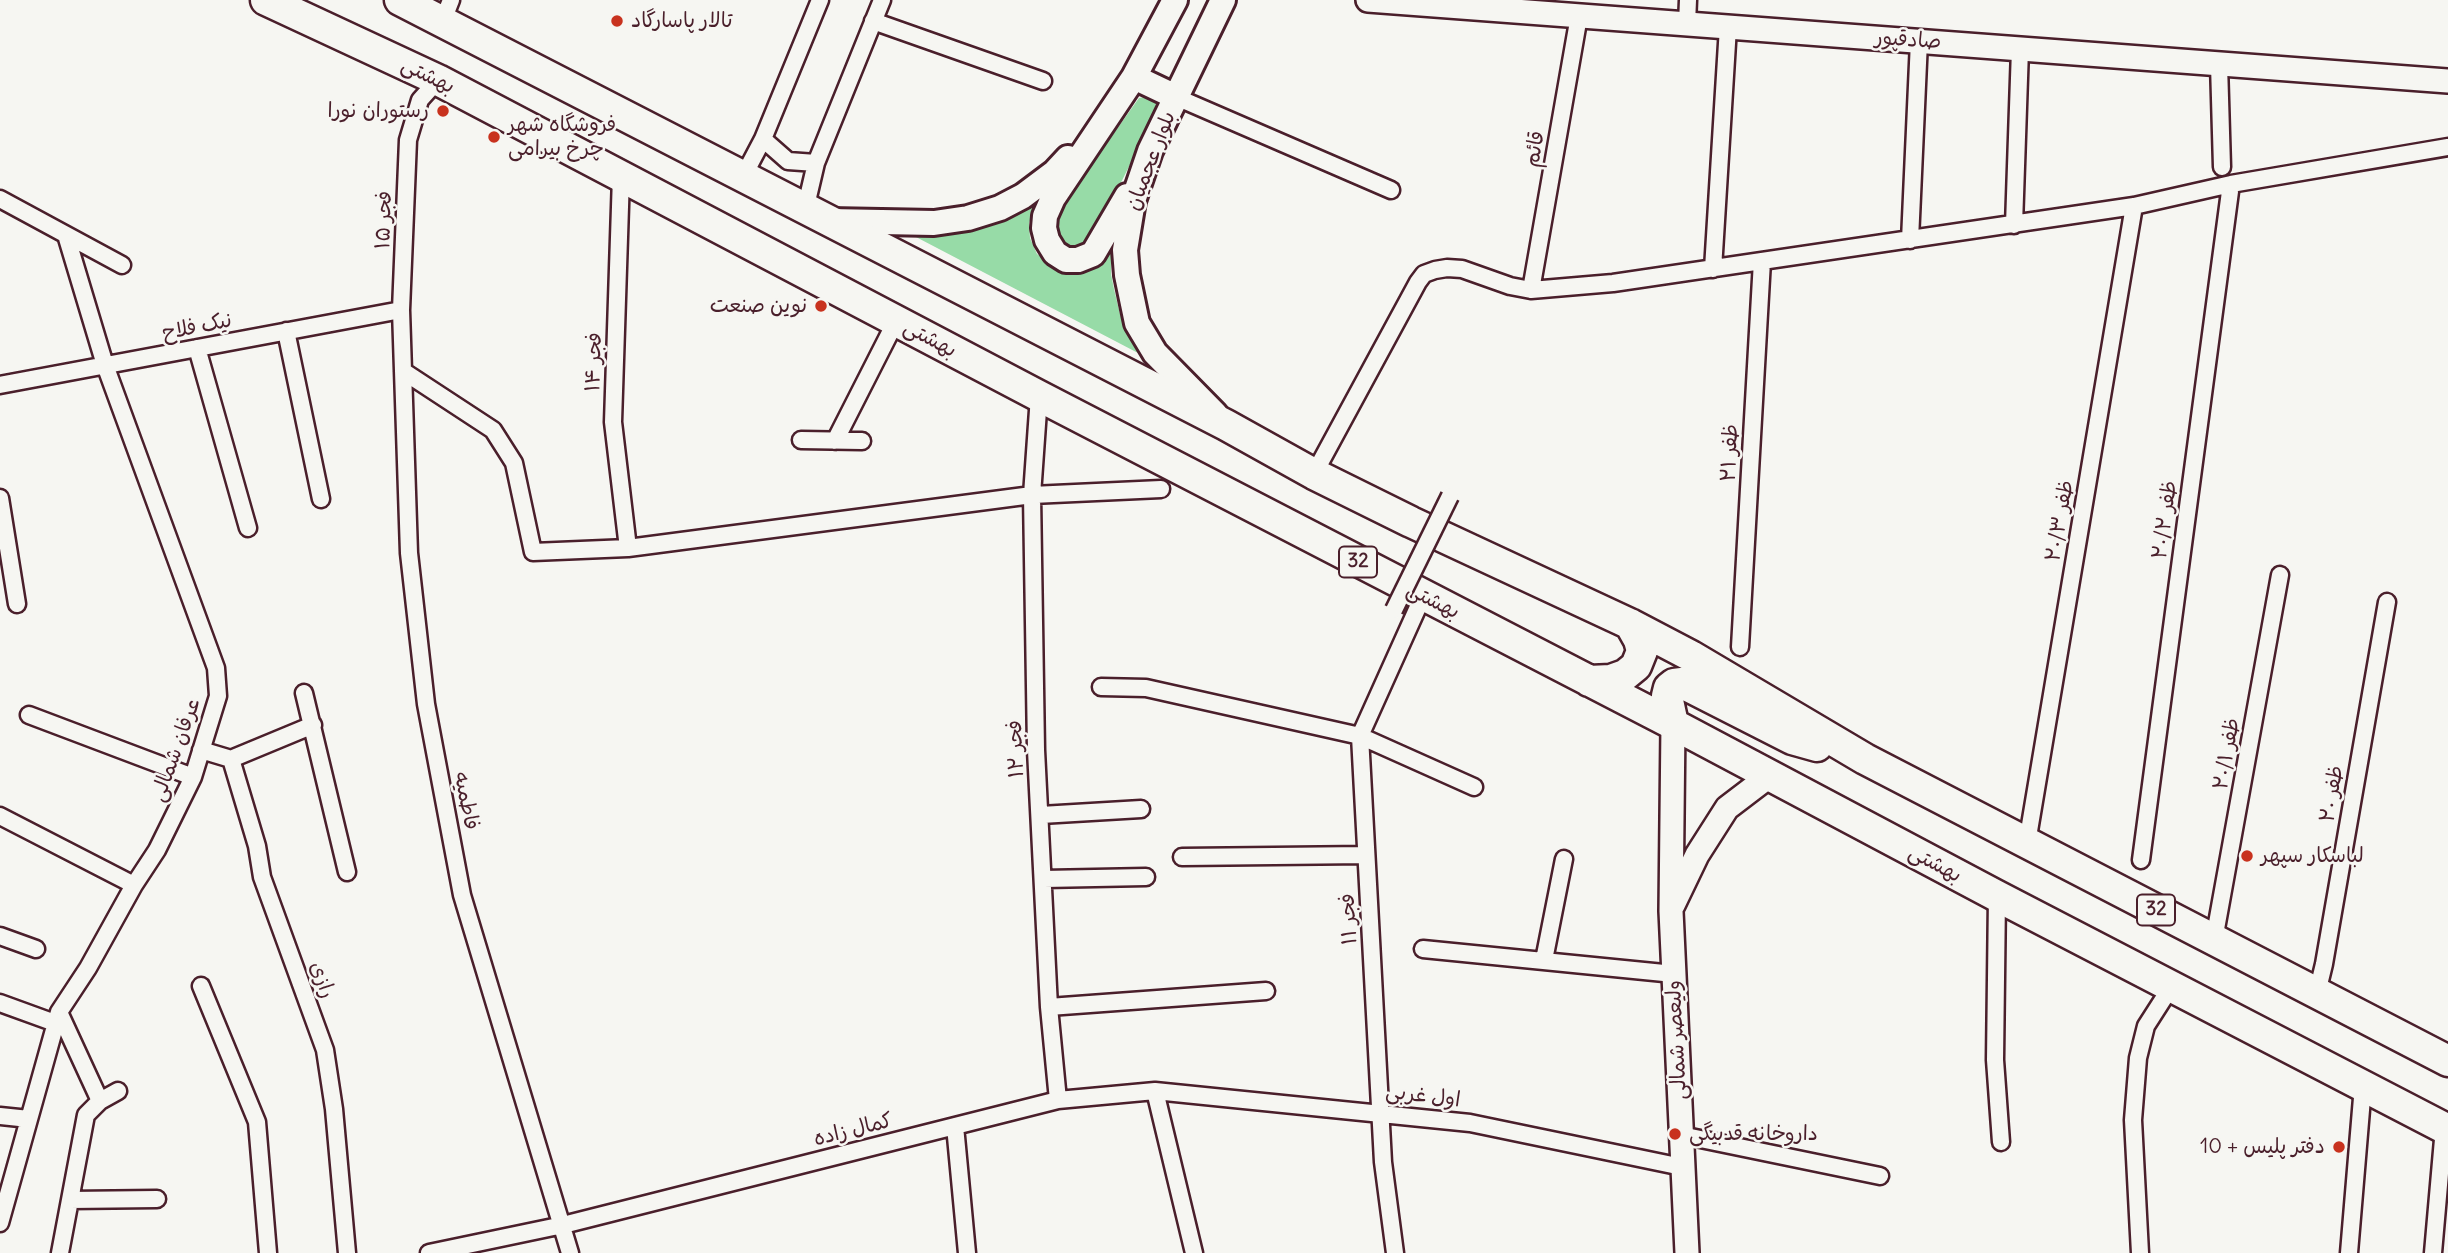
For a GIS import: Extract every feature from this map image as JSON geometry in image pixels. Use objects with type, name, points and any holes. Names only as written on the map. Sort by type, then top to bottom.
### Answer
[{"type":"highway","name":"بهشتی","points":[[266,0],[438,80],[1039,396],[1673,724],[1997,897],[2446,1129]]},
{"type":"highway","name":"32","points":[[400,0],[447,11],[817,216],[1226,425],[1314,474],[1630,624],[1691,656],[1865,759],[2448,1061]]},
{"type":"highway","points":[[1589,681],[1611,680],[1625,675],[1636,666],[1642,651],[1630,624]]},
{"type":"highway","points":[[1673,724],[1667,696],[1669,688],[1682,683],[1792,739],[1865,759]]},
{"type":"main road","points":[[1150,151],[1093,254],[1078,260],[1066,260],[1055,253],[1044,228],[1045,216],[1053,198],[1134,77],[1175,0]]},
{"type":"main road","name":"بلوار عجمیان","points":[[1223,0],[1150,151],[1133,201],[1125,250],[1137,323],[1155,353],[1226,425]]},
{"type":"main road","points":[[1134,77],[1175,97]]},
{"type":"main road","points":[[817,216],[934,223],[968,218],[1000,208],[1023,196],[1055,172],[1104,119]]},
{"type":"street","points":[[743,177],[763,139],[820,0]]},
{"type":"street","points":[[817,216],[816,163],[882,0]]},
{"type":"street","name":"صادقپور","points":[[1368,0],[2448,81]]},
{"type":"street","points":[[1687,24],[1688,0]]},
{"type":"street","name":"قائم","points":[[1531,290],[1579,16]]},
{"type":"street","points":[[873,21],[1043,81]]},
{"type":"street","points":[[1713,269],[1728,27]]},
{"type":"street","points":[[1910,240],[1919,41]]},
{"type":"street","points":[[2014,225],[2020,49]]},
{"type":"street","points":[[2219,64],[2222,167]]},
{"type":"street","name":"فجر ۱۵","points":[[403,371],[401,310],[408,140],[420,100],[438,80]]},
{"type":"street","points":[[1175,97],[1391,190]]},
{"type":"street","points":[[763,139],[788,161],[816,163]]},
{"type":"street","points":[[1314,474],[1424,274],[1447,268],[1462,269],[1510,286],[1531,290],[1613,283],[2134,206],[2231,184],[2448,147]]},
{"type":"street","name":"فجر ۱۴","points":[[621,176],[613,422],[628,548]]},
{"type":"street","name":"ظفر ۲۰/۲","points":[[2141,860],[2231,184]]},
{"type":"street","points":[[0,199],[122,265]]},
{"type":"street","name":"ظفر ۲۰/۳","points":[[2027,843],[2134,206]]},
{"type":"street","name":"عرفان شمالی","points":[[0,1223],[57,1018],[134,885],[158,850],[192,777],[218,696],[216,668],[105,365],[66,234]]},
{"type":"street","name":"ظفر ۲۱","points":[[1740,647],[1762,261]]},
{"type":"street","name":"نیک فلاح","points":[[0,385],[401,310]]},
{"type":"street","points":[[835,441],[896,321]]},
{"type":"street","points":[[286,331],[321,499]]},
{"type":"street","points":[[197,348],[248,528]]},
{"type":"street","points":[[403,371],[493,430],[514,463],[533,552],[628,548],[1032,495],[1161,489]]},
{"type":"street","name":"فاطمیه","points":[[403,371],[409,553],[426,704],[459,881],[564,1225],[570,1253]]},
{"type":"street","name":"فجر ۱۲","points":[[1039,396],[1032,495],[1036,750],[1049,1007],[1058,1100]]},
{"type":"street","points":[[801,440],[862,441]]},
{"type":"street","points":[[1394,610],[1450,496]]},
{"type":"street","points":[[0,498],[17,604]]},
{"type":"street","name":"ظفر ۲۰/۱","points":[[2214,940],[2280,576]]},
{"type":"street","name":"فجر ۱۱","points":[[1395,1253],[1383,1162],[1360,736],[1423,596]]},
{"type":"street","name":"ظفر ۲۰","points":[[2317,993],[2387,602]]},
{"type":"street","points":[[1101,687],[1146,688],[1360,736],[1474,787]]},
{"type":"street","points":[[304,693],[347,872]]},
{"type":"street","points":[[29,715],[192,777]]},
{"type":"street","name":"ولیعصر شمالی","points":[[1673,724],[1671,911],[1687,1253]]},
{"type":"street","points":[[201,750],[231,760],[313,725]]},
{"type":"street","name":"رازی","points":[[231,760],[257,846],[262,877],[325,1050],[334,1109],[347,1253]]},
{"type":"street","points":[[1671,911],[1697,855],[1727,808],[1769,776]]},
{"type":"street","points":[[1041,815],[1140,809]]},
{"type":"street","points":[[0,816],[134,885]]},
{"type":"street","points":[[1182,857],[1366,855]]},
{"type":"street","points":[[1544,960],[1564,859]]},
{"type":"street","points":[[1044,879],[1146,877]]},
{"type":"street","points":[[1997,897],[1994,1060],[2001,1142]]},
{"type":"street","points":[[0,936],[36,949]]},
{"type":"street","points":[[1423,949],[1674,974]]},
{"type":"street","points":[[201,986],[257,1122],[268,1253]]},
{"type":"street","points":[[2140,1253],[2133,1120],[2138,1058],[2146,1026],[2171,987]]},
{"type":"street","points":[[1049,1007],[1266,991]]},
{"type":"street","points":[[0,1003],[57,1018],[100,1101]]},
{"type":"street","points":[[2349,1253],[2363,1086]]},
{"type":"street","points":[[60,1253],[86,1115],[100,1101],[118,1091]]},
{"type":"street","points":[[1155,1091],[1194,1253]]},
{"type":"street","name":"کمال زاده","points":[[429,1253],[564,1225],[1058,1100],[1155,1091]]},
{"type":"street","name":"اول غربی","points":[[1155,1091],[1469,1123],[1682,1167]]},
{"type":"street","points":[[0,1116],[29,1119]]},
{"type":"street","points":[[955,1126],[967,1253]]},
{"type":"street","points":[[2432,1253],[2446,1129]]},
{"type":"street","points":[[1681,1135],[1880,1176]]},
{"type":"street","points":[[70,1200],[158,1199]]},
{"type":"green space","points":[[1150,96],[1155,99],[1157,110],[1096,233],[1088,243],[1079,246],[1058,243],[1054,237],[1057,213],[1139,98]]},
{"type":"green space","points":[[1038,199],[1029,223],[1030,238],[1037,254],[1051,264],[1080,271],[1097,266],[1111,248],[1111,274],[1120,314],[1138,353],[916,237],[961,233],[981,227],[1003,219]]},
{"type":"place","name":"تالار پاسارگاد","points":[[617,21]]},
{"type":"place","name":"رستوران نورا","points":[[443,111]]},
{"type":"place","name":"فروشگاه شهر چرخ بیرامی","points":[[494,137]]},
{"type":"place","name":"نوین صنعت","points":[[821,306]]},
{"type":"place","name":"لباسکار سپهر","points":[[2247,856]]},
{"type":"place","name":"داروخانه قدبیگی","points":[[1675,1134]]},
{"type":"place","name":"دفتر پلیس + 10","points":[[2339,1147]]}]
